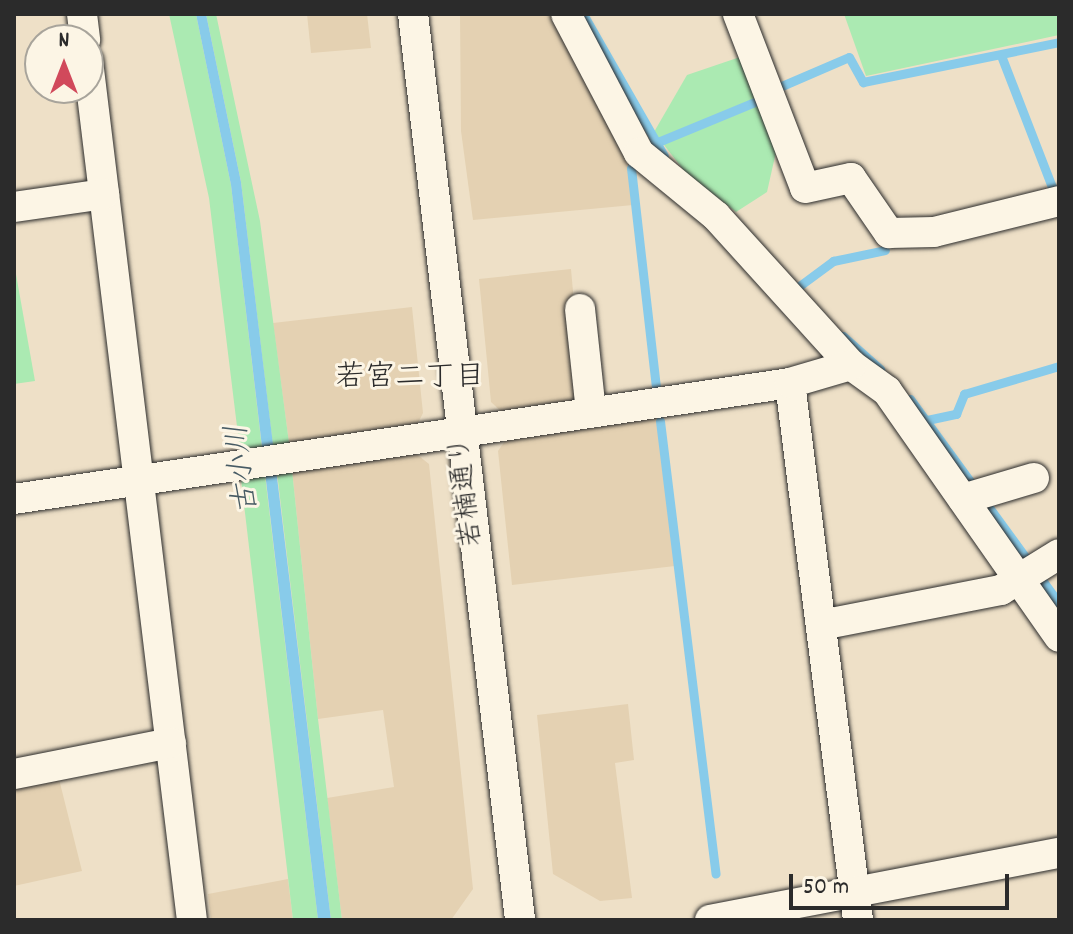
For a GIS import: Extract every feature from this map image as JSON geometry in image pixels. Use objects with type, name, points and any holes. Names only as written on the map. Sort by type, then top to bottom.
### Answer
[{"type":"street","name":"若楠通り","points":[[413,14],[520,920]]},
{"type":"street","points":[[566,14],[639,153],[716,216],[851,365],[887,391],[976,495],[1018,578],[1059,637]]},
{"type":"street","points":[[738,14],[805,188],[851,178],[889,233],[934,232],[1059,201]]},
{"type":"street","points":[[93,104],[192,920]]},
{"type":"street","points":[[14,207],[104,194]]},
{"type":"street","points":[[580,309],[591,412]]},
{"type":"street","points":[[14,499],[790,383],[851,365]]},
{"type":"street","points":[[790,383],[857,906]]},
{"type":"street","points":[[976,495],[1034,478]]},
{"type":"street","points":[[821,625],[1001,590],[1051,556]]},
{"type":"street","points":[[14,774],[171,743]]},
{"type":"street","points":[[710,920],[857,906],[1059,853]]},
{"type":"shaded area","points":[[307,14],[367,14],[371,48],[311,53]]},
{"type":"shaded area","points":[[460,14],[555,14],[629,157],[633,205],[473,220],[461,131]]},
{"type":"shaded area","points":[[571,269],[583,403],[504,414],[491,402],[479,279]]},
{"type":"shaded area","points":[[412,307],[423,413],[417,425],[289,443],[273,323]]},
{"type":"shaded area","points":[[656,416],[675,566],[512,585],[498,451],[507,438]]},
{"type":"shaded area","points":[[414,452],[429,464],[473,889],[451,920],[342,920],[327,798],[394,787],[383,710],[318,719],[292,470]]},
{"type":"shaded area","points":[[628,704],[634,760],[615,763],[632,898],[600,901],[553,874],[537,715]]},
{"type":"shaded area","points":[[58,775],[82,871],[14,886],[14,784]]},
{"type":"shaded area","points":[[288,879],[293,920],[211,920],[208,894]]},
{"type":"green space","points":[[169,14],[196,14],[231,185],[262,448],[240,451],[209,198]]},
{"type":"green space","points":[[206,14],[216,14],[260,221],[289,443],[273,446],[241,182]]},
{"type":"green space","points":[[844,14],[1059,14],[1059,35],[866,76]]},
{"type":"green space","points":[[740,57],[778,143],[767,192],[736,212],[685,172],[654,132],[687,75]]},
{"type":"green space","points":[[14,263],[35,381],[14,384]]},
{"type":"green space","points":[[292,470],[342,920],[331,920],[277,473]]},
{"type":"green space","points":[[265,475],[318,920],[293,920],[241,479]]},
{"type":"water","points":[[196,14],[206,14],[241,182],[331,920],[318,920],[231,185]]},
{"type":"waterway","points":[[583,14],[664,156]]},
{"type":"waterway","points":[[777,88],[849,57],[863,82],[1059,42]]},
{"type":"waterway","points":[[1002,58],[1054,192]]},
{"type":"waterway","points":[[653,144],[762,99]]},
{"type":"waterway","points":[[631,168],[656,389]]},
{"type":"waterway","points":[[798,287],[833,261],[885,250]]},
{"type":"waterway","points":[[843,336],[880,369]]},
{"type":"waterway","points":[[927,420],[956,414],[964,394],[1059,366]]},
{"type":"waterway","points":[[910,399],[1059,603]]},
{"type":"waterway","points":[[660,421],[716,874]]},
{"type":"district","name":"若宮二丁目","points":[[410,380]]},
{"type":"water label","name":"古小川","points":[[245,469]]}]
